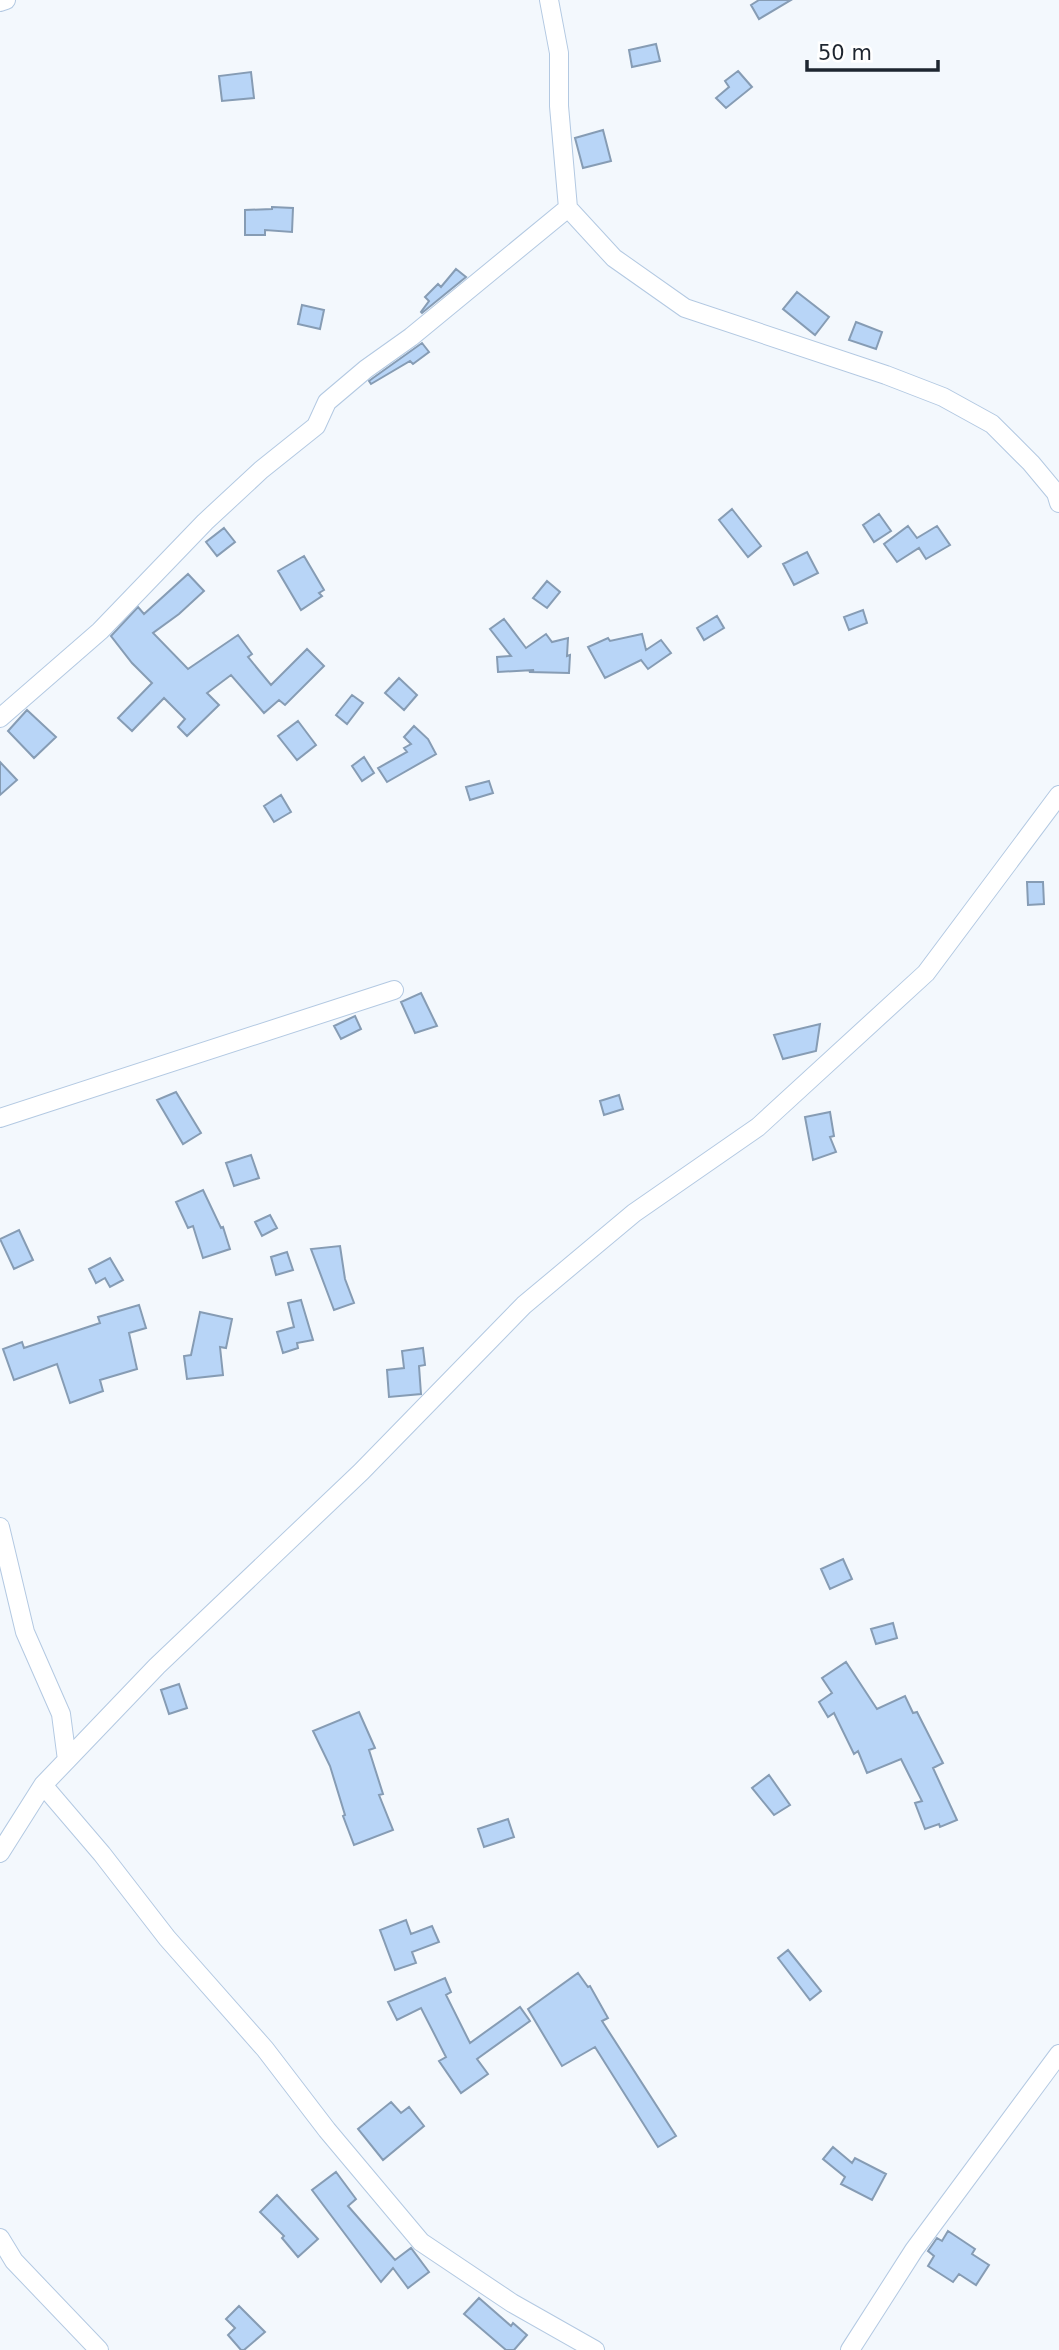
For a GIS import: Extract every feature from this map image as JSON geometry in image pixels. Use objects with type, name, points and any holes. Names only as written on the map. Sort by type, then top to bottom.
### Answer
[{"type":"street","points":[[0,2],[6,0]]},
{"type":"street","points":[[550,0],[558,53],[559,106],[568,208],[614,258],[685,308],[769,334],[943,397],[992,424],[1031,463],[1056,493],[1059,503]]},
{"type":"street","points":[[0,718],[100,631],[205,522],[261,470],[316,426],[327,402],[568,208]]},
{"type":"street","points":[[0,1853],[43,1785],[167,1657],[361,1472],[524,1305],[634,1213],[758,1127],[926,973],[1059,795]]},
{"type":"street","points":[[0,1118],[394,990]]},
{"type":"street","points":[[0,1527],[25,1632],[61,1714],[67,1760]]},
{"type":"street","points":[[43,1785],[102,1854],[167,1938],[265,2049],[327,2130],[421,2242],[512,2302],[595,2350]]},
{"type":"street","points":[[850,2350],[914,2250],[1059,2054]]},
{"type":"street","points":[[0,2238],[14,2261],[99,2350]]},
{"type":"building","points":[[759,0],[791,0],[759,19],[751,5]]},
{"type":"building","points":[[656,44],[660,61],[632,67],[629,50]]},
{"type":"building","points":[[738,71],[752,87],[726,108],[716,98],[729,87],[725,81]]},
{"type":"building","points":[[251,72],[254,98],[222,101],[219,76]]},
{"type":"building","points":[[603,130],[611,161],[583,168],[575,138]]},
{"type":"building","points":[[293,208],[292,232],[265,230],[265,235],[245,235],[245,210]]},
{"type":"building","points":[[456,269],[466,277],[422,313],[429,301],[425,297],[438,284],[441,287]]},
{"type":"building","points":[[797,292],[829,317],[815,335],[783,309]]},
{"type":"building","points":[[302,305],[324,310],[320,329],[298,324]]},
{"type":"building","points":[[856,322],[882,332],[876,349],[849,340]]},
{"type":"building","points":[[422,343],[429,352],[413,364],[410,361],[371,384],[369,381]]},
{"type":"building","points":[[732,509],[761,546],[748,557],[719,520]]},
{"type":"building","points":[[879,514],[891,531],[874,542],[863,525]]},
{"type":"building","points":[[908,526],[917,538],[937,526],[950,545],[926,559],[919,548],[897,562],[884,544]]},
{"type":"building","points":[[224,528],[235,542],[217,556],[206,542]]},
{"type":"building","points":[[807,552],[818,573],[794,585],[783,564]]},
{"type":"building","points":[[304,556],[324,590],[319,593],[322,596],[301,610],[278,571]]},
{"type":"building","points":[[188,574],[204,591],[153,633],[188,669],[238,635],[252,654],[248,657],[271,685],[307,649],[324,666],[285,705],[279,700],[264,713],[231,675],[207,693],[219,705],[187,736],[178,727],[185,719],[164,698],[132,731],[118,718],[152,683],[111,636],[138,607],[144,614]]},
{"type":"building","points":[[547,581],[560,592],[547,608],[533,598]]},
{"type":"building","points":[[863,610],[867,623],[849,630],[844,617]]},
{"type":"building","points":[[717,616],[724,628],[704,640],[697,628]]},
{"type":"building","points":[[504,619],[526,648],[546,634],[552,642],[568,638],[569,673],[529,672],[534,670],[498,672],[497,657],[511,656],[490,629]]},
{"type":"building","points":[[642,634],[646,650],[661,640],[671,653],[648,669],[641,660],[605,678],[588,647],[608,638],[610,641]]},
{"type":"building","points":[[399,678],[417,695],[404,710],[385,693]]},
{"type":"building","points":[[352,695],[363,703],[347,724],[336,715]]},
{"type":"building","points":[[27,710],[56,737],[34,758],[8,731]]},
{"type":"building","points":[[298,721],[316,745],[297,760],[278,736]]},
{"type":"building","points":[[414,726],[428,739],[436,754],[387,782],[378,768],[407,752],[404,748],[411,744],[404,737]]},
{"type":"building","points":[[364,757],[374,773],[362,781],[352,766]]},
{"type":"building","points":[[0,762],[17,780],[0,795]]},
{"type":"building","points":[[489,781],[493,793],[470,800],[466,787]]},
{"type":"building","points":[[281,795],[291,812],[274,822],[264,806]]},
{"type":"building","points":[[1027,882],[1043,882],[1044,904],[1028,905]]},
{"type":"building","points":[[421,993],[437,1026],[415,1033],[401,1002]]},
{"type":"building","points":[[355,1016],[361,1029],[341,1039],[334,1026]]},
{"type":"building","points":[[820,1024],[816,1051],[783,1059],[774,1035]]},
{"type":"building","points":[[176,1092],[201,1133],[183,1144],[157,1100]]},
{"type":"building","points":[[619,1095],[623,1109],[604,1115],[600,1101]]},
{"type":"building","points":[[830,1112],[834,1136],[830,1137],[836,1152],[813,1160],[805,1117]]},
{"type":"building","points":[[251,1155],[259,1178],[234,1186],[226,1163]]},
{"type":"building","points":[[203,1190],[221,1228],[223,1227],[230,1249],[203,1258],[193,1226],[188,1228],[176,1202]]},
{"type":"building","points":[[270,1215],[277,1228],[262,1236],[255,1222]]},
{"type":"building","points":[[19,1230],[33,1260],[14,1269],[0,1239]]},
{"type":"building","points":[[340,1246],[345,1279],[354,1303],[334,1310],[311,1249]]},
{"type":"building","points":[[287,1252],[293,1270],[276,1275],[271,1257]]},
{"type":"building","points":[[110,1258],[123,1280],[110,1287],[105,1278],[96,1283],[89,1269]]},
{"type":"building","points":[[301,1300],[313,1340],[297,1343],[298,1348],[283,1353],[277,1332],[294,1327],[288,1303]]},
{"type":"building","points":[[139,1305],[146,1328],[129,1333],[137,1369],[100,1380],[103,1391],[70,1403],[57,1364],[14,1380],[3,1349],[22,1342],[24,1348],[100,1323],[98,1317]]},
{"type":"building","points":[[200,1312],[232,1319],[226,1348],[220,1347],[223,1375],[187,1379],[184,1356],[191,1355]]},
{"type":"building","points":[[423,1348],[425,1365],[419,1366],[421,1394],[389,1397],[387,1370],[404,1368],[402,1351]]},
{"type":"building","points":[[843,1559],[852,1579],[830,1589],[821,1569]]},
{"type":"building","points":[[893,1623],[897,1638],[876,1644],[871,1629]]},
{"type":"building","points":[[846,1662],[877,1709],[905,1696],[913,1713],[917,1712],[943,1763],[933,1768],[957,1820],[940,1827],[939,1824],[925,1829],[915,1803],[922,1801],[901,1759],[867,1773],[858,1751],[854,1754],[834,1713],[828,1717],[819,1702],[832,1693],[822,1678]]},
{"type":"building","points":[[179,1684],[187,1708],[169,1714],[161,1690]]},
{"type":"building","points":[[359,1712],[375,1748],[369,1750],[383,1794],[379,1795],[393,1830],[354,1845],[330,1766],[313,1731]]},
{"type":"building","points":[[769,1775],[790,1805],[774,1815],[752,1788]]},
{"type":"building","points":[[508,1819],[514,1837],[484,1847],[478,1829]]},
{"type":"building","points":[[406,1920],[411,1934],[432,1926],[439,1942],[412,1952],[416,1963],[395,1970],[380,1930]]},
{"type":"building","points":[[788,1950],[821,1991],[810,2000],[778,1958]]},
{"type":"building","points":[[578,1973],[588,1987],[590,1986],[608,2018],[602,2021],[676,2136],[658,2147],[595,2047],[562,2066],[528,2009]]},
{"type":"building","points":[[445,1978],[451,1992],[446,1995],[470,2043],[520,2007],[530,2021],[477,2059],[488,2074],[461,2093],[439,2061],[446,2057],[421,2008],[397,2020],[388,2002]]},
{"type":"building","points":[[391,2102],[401,2113],[409,2107],[424,2126],[383,2160],[358,2129]]},
{"type":"building","points":[[833,2147],[852,2163],[855,2158],[886,2174],[872,2200],[841,2184],[845,2177],[823,2159]]},
{"type":"building","points":[[336,2172],[356,2199],[348,2206],[395,2260],[411,2248],[429,2272],[408,2288],[393,2268],[381,2282],[312,2190]]},
{"type":"building","points":[[277,2195],[318,2239],[298,2257],[282,2238],[284,2236],[260,2212]]},
{"type":"building","points":[[948,2231],[975,2249],[972,2254],[989,2265],[976,2285],[959,2274],[953,2282],[928,2266],[934,2256],[928,2251],[937,2238],[942,2241]]},
{"type":"building","points":[[479,2298],[511,2326],[513,2323],[527,2335],[514,2350],[506,2350],[464,2314]]},
{"type":"building","points":[[239,2306],[265,2332],[244,2350],[228,2335],[235,2328],[226,2319]]}]
